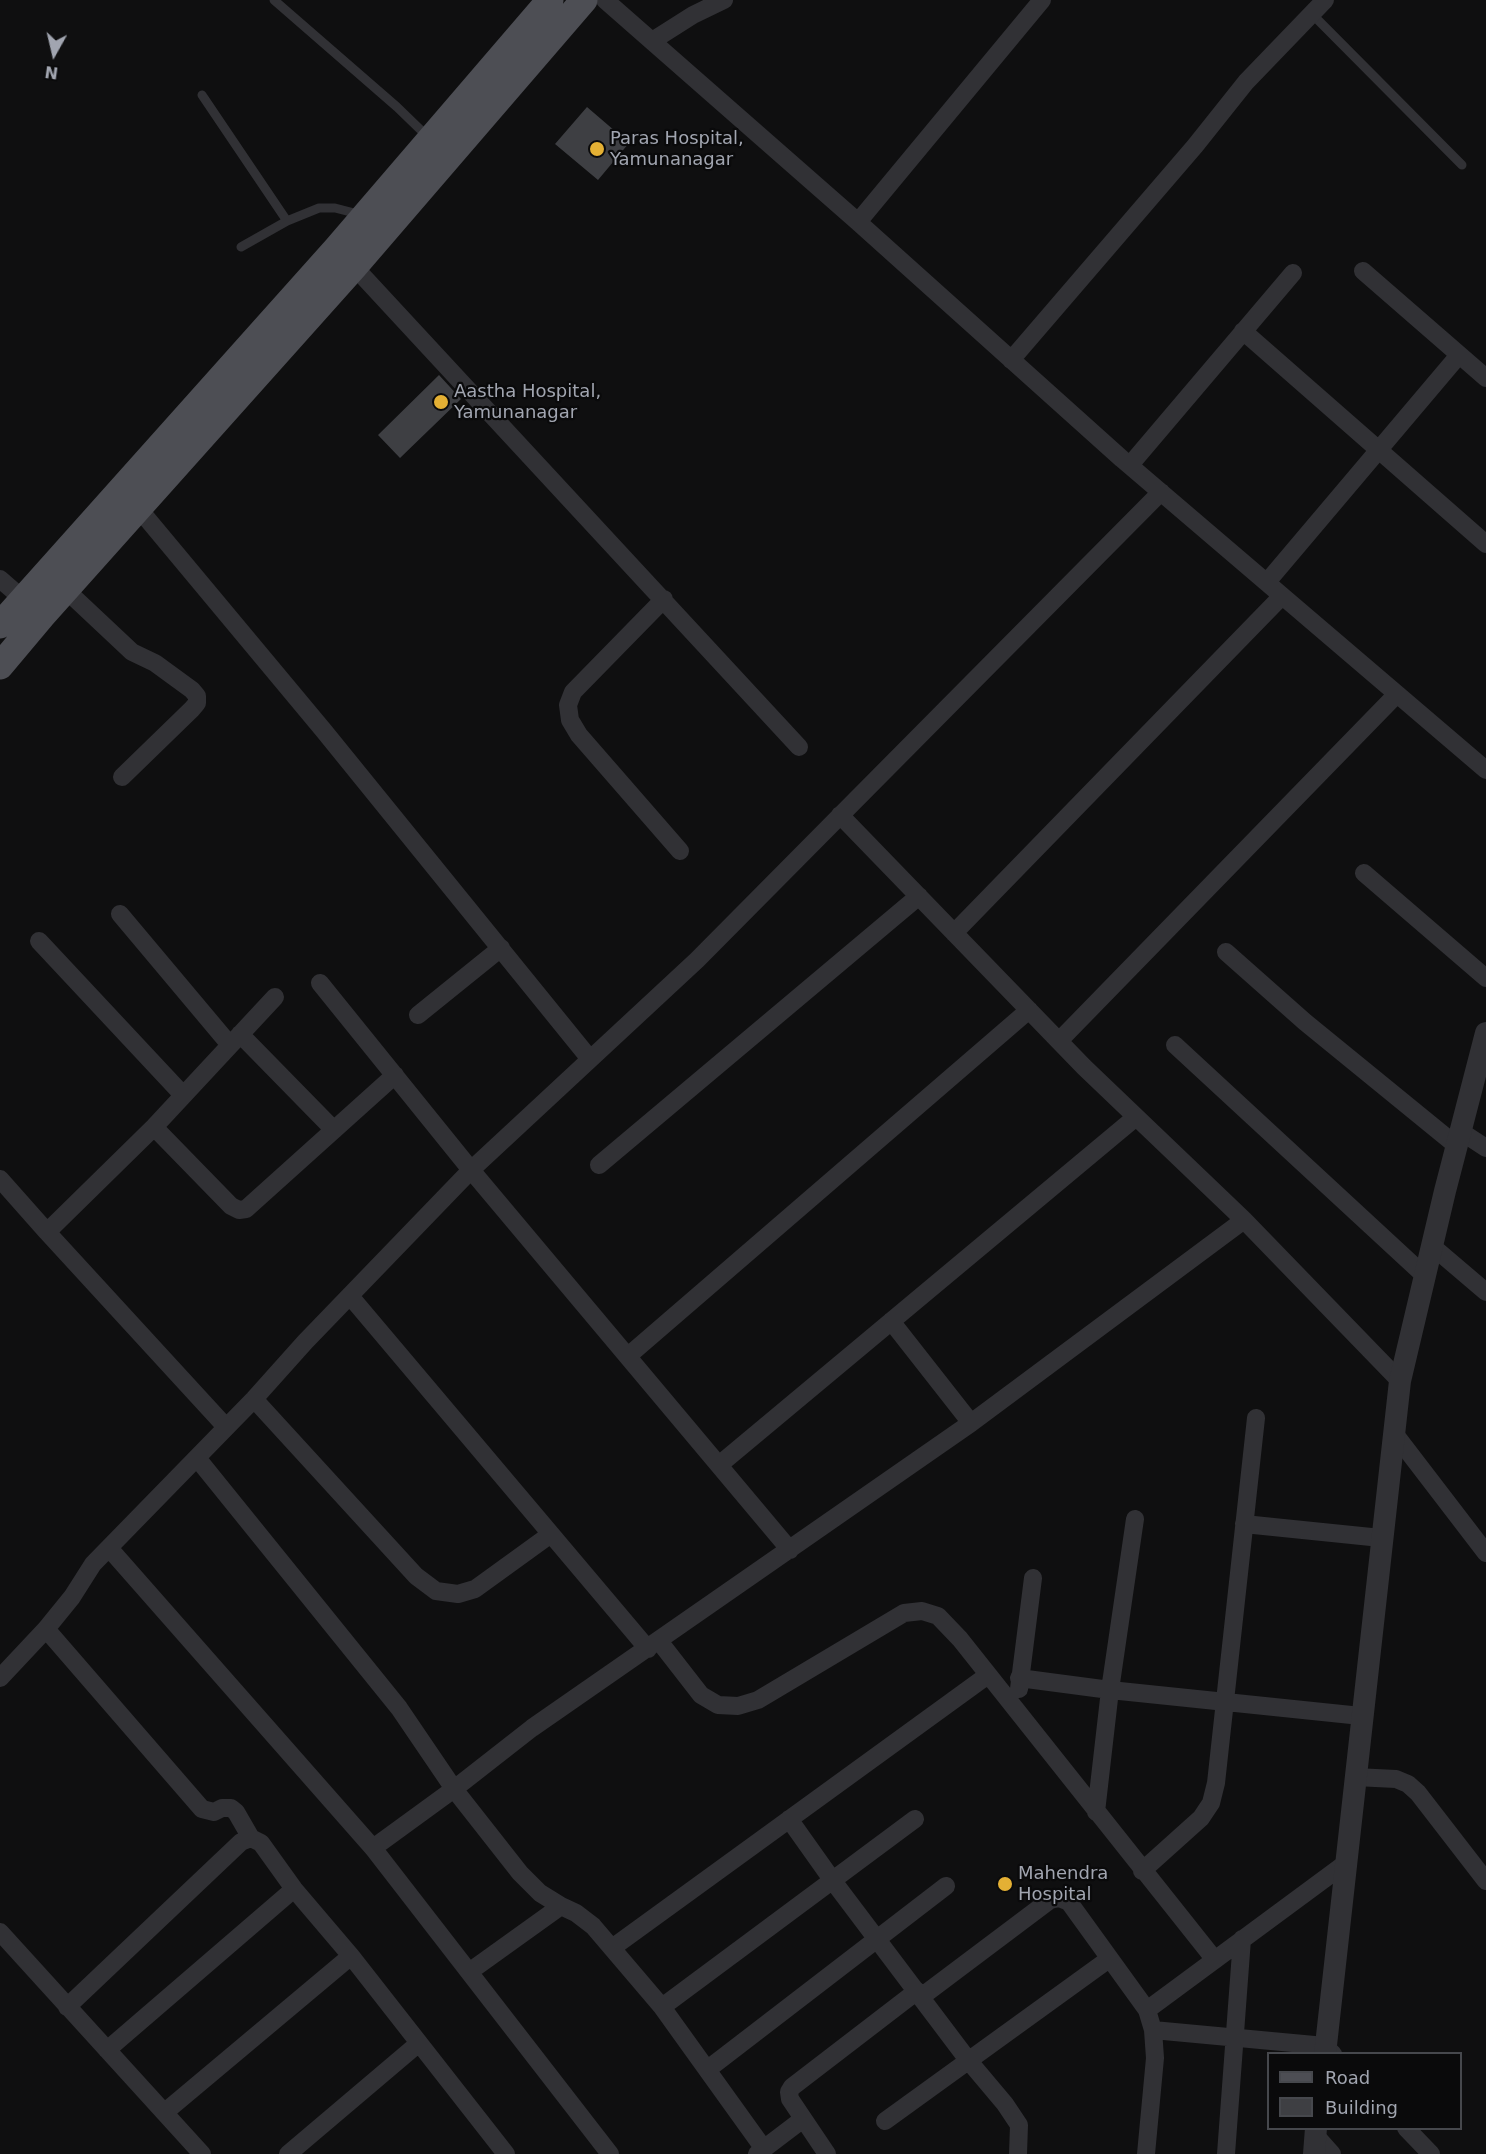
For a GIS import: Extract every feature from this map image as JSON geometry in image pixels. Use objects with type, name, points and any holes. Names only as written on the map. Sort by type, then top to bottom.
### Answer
[{"type":"main road","points":[[0,666],[33,608],[346,258],[584,0]]},
{"type":"main road","points":[[0,626],[66,590],[139,510],[346,258],[365,216],[547,1]]},
{"type":"street","points":[[605,0],[1130,465],[1486,770]]},
{"type":"street","points":[[652,41],[693,15],[724,0]]},
{"type":"street","points":[[858,222],[1042,0]]},
{"type":"street","points":[[1011,360],[1196,146],[1246,82],[1325,0]]},
{"type":"street","points":[[346,258],[800,747]]},
{"type":"street","points":[[1363,271],[1486,378]]},
{"type":"street","points":[[1130,465],[1293,273]]},
{"type":"street","points":[[1243,332],[1486,544]]},
{"type":"street","points":[[1267,582],[1460,355]]},
{"type":"street","points":[[0,1678],[46,1629],[72,1597],[93,1564],[254,1399],[471,1170],[697,960],[1161,492]]},
{"type":"street","points":[[139,510],[324,731],[590,1059]]},
{"type":"street","points":[[0,579],[33,608]]},
{"type":"street","points":[[66,590],[132,652],[155,663],[197,696],[192,709],[122,777]]},
{"type":"street","points":[[954,933],[1282,596]]},
{"type":"street","points":[[664,599],[573,692],[568,705],[570,720],[579,735],[680,851]]},
{"type":"street","points":[[1059,1041],[1397,694]]},
{"type":"street","points":[[840,815],[1059,1041],[1244,1220],[1400,1381]]},
{"type":"street","points":[[1364,873],[1486,978]]},
{"type":"street","points":[[599,1165],[919,896]]},
{"type":"street","points":[[120,914],[235,1039],[334,1130]]},
{"type":"street","points":[[39,941],[183,1095]]},
{"type":"street","points":[[418,1015],[501,948]]},
{"type":"street","points":[[1226,952],[1305,1022],[1459,1139],[1486,1148]]},
{"type":"street","points":[[320,983],[471,1170],[790,1550]]},
{"type":"street","points":[[47,1232],[154,1127],[275,997]]},
{"type":"street","points":[[628,1356],[1029,1010]]},
{"type":"street","points":[[1153,2030],[1234,2037],[1328,2051],[1361,1716],[1400,1381],[1486,1033]]},
{"type":"street","points":[[1175,1045],[1425,1276]]},
{"type":"street","points":[[154,1127],[231,1206],[239,1210],[246,1209],[395,1075]]},
{"type":"street","points":[[719,1465],[1136,1117]]},
{"type":"street","points":[[0,1179],[226,1427]]},
{"type":"street","points":[[373,1848],[532,1728],[971,1423],[1244,1220]]},
{"type":"street","points":[[1432,1246],[1486,1292]]},
{"type":"street","points":[[350,1296],[551,1534],[701,1695],[718,1705],[738,1706],[758,1700],[904,1613],[922,1611],[938,1616],[960,1639],[1142,1871],[1215,1960]]},
{"type":"street","points":[[891,1321],[971,1423]]},
{"type":"street","points":[[254,1399],[416,1576],[436,1591],[458,1594],[475,1589],[551,1534]]},
{"type":"street","points":[[1142,1871],[1201,1818],[1211,1803],[1256,1418]]},
{"type":"street","points":[[1394,1433],[1486,1553]]},
{"type":"street","points":[[197,1458],[399,1708],[454,1789],[520,1873],[540,1893],[576,1913],[593,1926],[662,2007],[708,2069],[761,2151],[803,2119]]},
{"type":"street","points":[[1096,1812],[1110,1690],[1135,1519]]},
{"type":"street","points":[[1244,1524],[1381,1538]]},
{"type":"street","points":[[109,1548],[373,1848],[610,2154]]},
{"type":"street","points":[[1017,1712],[1019,1678],[1033,1578]]},
{"type":"street","points":[[46,1629],[202,1809],[214,1812],[222,1808],[231,1808],[236,1812],[251,1838],[261,1843],[294,1889],[351,1956],[506,2154]]},
{"type":"street","points":[[612,1948],[988,1675]]},
{"type":"street","points":[[1019,1678],[1110,1690],[1361,1716]]},
{"type":"street","points":[[1355,1777],[1396,1779],[1408,1784],[1418,1793],[1486,1881]]},
{"type":"street","points":[[789,1819],[968,2060],[1005,2104],[1019,2126],[1018,2154]]},
{"type":"street","points":[[662,2007],[915,1819]]},
{"type":"street","points":[[67,2007],[241,1842],[251,1838]]},
{"type":"street","points":[[1147,2010],[1346,1863]]},
{"type":"street","points":[[708,2069],[876,1938],[946,1887]]},
{"type":"street","points":[[107,2050],[294,1889]]},
{"type":"street","points":[[827,2154],[790,2098],[789,2092],[792,2087],[1050,1900],[1059,1898],[1069,1902],[1147,2010],[1153,2030],[1155,2058],[1146,2154]]},
{"type":"street","points":[[470,1971],[561,1906]]},
{"type":"street","points":[[0,1932],[202,2154]]},
{"type":"street","points":[[1226,2154],[1242,1939]]},
{"type":"street","points":[[165,2112],[351,1956]]},
{"type":"street","points":[[885,2121],[1109,1959]]},
{"type":"street","points":[[288,2154],[418,2043]]},
{"type":"street","points":[[1408,2130],[1431,2154]]},
{"type":"street","points":[[1315,2139],[1332,2154]]},
{"type":"lane","points":[[274,0],[397,107],[430,140]]},
{"type":"lane","points":[[1312,14],[1462,165]]},
{"type":"lane","points":[[202,95],[287,221]]},
{"type":"lane","points":[[241,247],[305,212],[319,208],[335,208],[365,216]]},
{"type":"building","points":[[587,107],[629,143],[598,180],[555,144]]},
{"type":"building","points":[[439,375],[461,399],[400,458],[378,435]]},
{"type":"place","name":"Paras Hospital, Yamunanagar","points":[[597,149]]},
{"type":"place","name":"Aastha Hospital, Yamunanagar","points":[[441,402]]},
{"type":"place","name":"Mahendra Hospital","points":[[1005,1884]]}]
